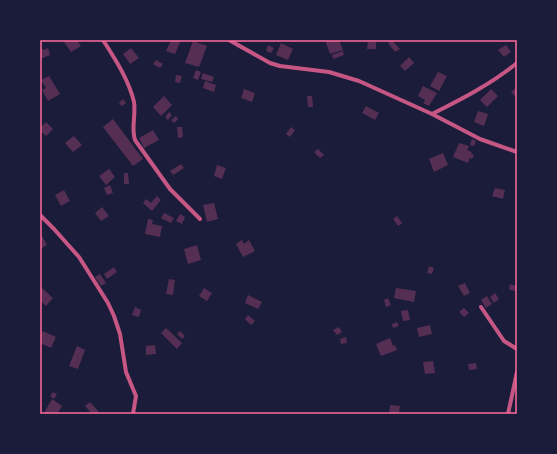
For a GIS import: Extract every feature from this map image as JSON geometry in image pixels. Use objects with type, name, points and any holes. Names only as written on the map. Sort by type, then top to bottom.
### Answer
[{"type":"street","points":[[103,40],[130,90],[134,102],[135,140],[170,189],[200,219]]},
{"type":"street","points":[[229,40],[270,63],[280,66],[330,72],[359,81],[432,114],[480,138],[517,152]]},
{"type":"street","points":[[432,114],[467,97],[502,75],[517,63]]},
{"type":"street","points":[[40,215],[79,257],[108,303],[120,334],[126,372],[136,396],[132,414]]},
{"type":"street","points":[[481,307],[504,341],[517,349]]},
{"type":"street","points":[[508,414],[517,372]]},
{"type":"building","points":[[68,40],[77,40],[81,46],[71,52],[64,42]]},
{"type":"building","points":[[171,40],[181,40],[175,54],[166,51]]},
{"type":"building","points":[[325,40],[339,40],[343,50],[330,54]]},
{"type":"building","points":[[392,40],[400,49],[395,52],[388,43]]},
{"type":"building","points":[[193,41],[207,46],[199,67],[185,63]]},
{"type":"building","points":[[368,42],[376,42],[376,49],[367,49]]},
{"type":"building","points":[[281,43],[293,49],[288,60],[276,55]]},
{"type":"building","points":[[268,45],[274,48],[271,53],[266,51]]},
{"type":"building","points":[[506,45],[511,52],[504,57],[498,50]]},
{"type":"building","points":[[42,48],[43,50],[48,48],[50,55],[40,59],[40,49]]},
{"type":"building","points":[[131,48],[139,58],[130,64],[123,54]]},
{"type":"building","points":[[343,51],[344,55],[333,59],[332,55]]},
{"type":"building","points":[[409,57],[414,63],[405,71],[400,66]]},
{"type":"building","points":[[156,60],[163,64],[160,68],[153,64]]},
{"type":"building","points":[[196,70],[201,72],[198,80],[193,78]]},
{"type":"building","points":[[438,72],[447,76],[439,91],[430,86]]},
{"type":"building","points":[[203,73],[214,77],[212,82],[201,79]]},
{"type":"building","points":[[176,75],[182,76],[180,83],[175,82]]},
{"type":"building","points":[[49,76],[60,94],[48,101],[42,90],[46,88],[41,80]]},
{"type":"building","points":[[205,81],[216,85],[214,92],[203,88]]},
{"type":"building","points":[[423,86],[437,93],[429,106],[423,103],[425,100],[418,96]]},
{"type":"building","points":[[517,87],[517,95],[516,97],[511,92]]},
{"type":"building","points":[[244,89],[255,93],[252,102],[241,98]]},
{"type":"building","points":[[491,89],[498,96],[487,107],[480,100]]},
{"type":"building","points":[[164,96],[172,105],[161,116],[153,107]]},
{"type":"building","points":[[307,96],[312,96],[313,107],[308,107]]},
{"type":"building","points":[[123,99],[126,103],[122,106],[119,103]]},
{"type":"building","points":[[366,106],[379,113],[375,120],[362,113]]},
{"type":"building","points":[[478,111],[488,114],[484,126],[474,122]]},
{"type":"building","points":[[169,112],[172,115],[168,120],[165,117]]},
{"type":"building","points":[[176,116],[178,119],[174,123],[171,120]]},
{"type":"building","points":[[113,119],[143,159],[133,166],[103,127]]},
{"type":"building","points":[[46,122],[53,129],[46,136],[40,128]]},
{"type":"building","points":[[177,127],[182,127],[183,137],[178,138]]},
{"type":"building","points":[[291,127],[295,130],[290,137],[286,134]]},
{"type":"building","points":[[153,130],[159,140],[144,148],[139,138]]},
{"type":"building","points":[[74,136],[82,145],[73,152],[65,143]]},
{"type":"building","points":[[472,139],[476,141],[474,146],[470,145]]},
{"type":"building","points":[[459,143],[469,146],[467,150],[472,152],[471,154],[474,155],[472,159],[470,158],[468,163],[453,157]]},
{"type":"building","points":[[318,149],[324,155],[320,158],[314,152]]},
{"type":"building","points":[[443,153],[448,165],[434,172],[429,159]]},
{"type":"building","points":[[181,164],[184,168],[173,175],[170,171]]},
{"type":"building","points":[[217,165],[226,168],[222,179],[214,176]]},
{"type":"building","points":[[109,169],[115,177],[106,185],[99,176]]},
{"type":"building","points":[[124,173],[128,173],[129,184],[124,184]]},
{"type":"building","points":[[110,185],[113,193],[107,195],[104,188]]},
{"type":"building","points":[[495,188],[505,190],[503,199],[492,196]]},
{"type":"building","points":[[64,190],[70,201],[61,206],[55,195]]},
{"type":"building","points":[[157,196],[161,200],[152,211],[143,203],[146,199],[151,203]]},
{"type":"building","points":[[214,203],[218,219],[207,222],[203,205]]},
{"type":"building","points":[[102,207],[109,216],[101,221],[95,213]]},
{"type":"building","points":[[164,213],[174,218],[171,223],[161,218]]},
{"type":"building","points":[[180,214],[185,217],[182,224],[176,221]]},
{"type":"building","points":[[397,216],[402,223],[398,226],[393,219]]},
{"type":"building","points":[[148,219],[153,220],[152,224],[162,226],[160,237],[145,234]]},
{"type":"building","points":[[42,236],[47,245],[40,249],[40,237]]},
{"type":"building","points":[[242,240],[244,244],[249,240],[255,251],[243,257],[236,244]]},
{"type":"building","points":[[197,245],[201,260],[188,264],[184,249]]},
{"type":"building","points":[[429,266],[434,268],[432,274],[427,273]]},
{"type":"building","points":[[114,267],[117,272],[107,279],[104,274]]},
{"type":"building","points":[[100,274],[106,283],[101,286],[95,277]]},
{"type":"building","points":[[169,279],[175,280],[173,295],[166,294]]},
{"type":"building","points":[[465,283],[470,293],[464,296],[458,286]]},
{"type":"building","points":[[510,284],[517,286],[517,291],[509,290]]},
{"type":"building","points":[[42,288],[53,298],[46,306],[40,300],[40,290]]},
{"type":"building","points":[[204,288],[212,293],[207,301],[199,296]]},
{"type":"building","points":[[396,288],[416,291],[414,302],[394,298]]},
{"type":"building","points":[[495,293],[499,299],[494,303],[490,297]]},
{"type":"building","points":[[248,295],[262,302],[258,309],[245,303]]},
{"type":"building","points":[[487,296],[492,304],[486,308],[481,300]]},
{"type":"building","points":[[388,298],[391,305],[386,307],[384,300]]},
{"type":"building","points":[[135,307],[141,310],[139,317],[132,315]]},
{"type":"building","points":[[464,308],[469,313],[464,317],[459,312]]},
{"type":"building","points":[[408,310],[410,320],[403,321],[401,311]]},
{"type":"building","points":[[248,315],[255,321],[251,325],[245,319]]},
{"type":"building","points":[[397,322],[399,326],[393,328],[392,324]]},
{"type":"building","points":[[430,325],[432,334],[419,337],[417,328]]},
{"type":"building","points":[[339,327],[342,332],[337,335],[333,330]]},
{"type":"building","points":[[166,328],[182,343],[177,349],[161,333]]},
{"type":"building","points":[[43,331],[56,337],[51,348],[40,343],[40,337]]},
{"type":"building","points":[[180,331],[185,336],[182,339],[177,334]]},
{"type":"building","points":[[346,337],[347,343],[341,344],[340,339]]},
{"type":"building","points":[[390,338],[393,346],[395,345],[397,350],[381,356],[376,344]]},
{"type":"building","points":[[155,345],[156,354],[146,355],[146,346]]},
{"type":"building","points":[[77,346],[85,350],[78,369],[69,366]]},
{"type":"building","points":[[433,361],[435,373],[425,374],[423,362]]},
{"type":"building","points":[[476,363],[477,369],[469,370],[468,364]]},
{"type":"building","points":[[53,392],[57,394],[54,399],[50,396]]},
{"type":"building","points":[[52,399],[62,406],[57,414],[45,414],[44,413]]},
{"type":"building","points":[[90,402],[99,412],[97,414],[92,414],[85,406]]},
{"type":"building","points":[[390,405],[400,406],[399,414],[389,414]]}]
